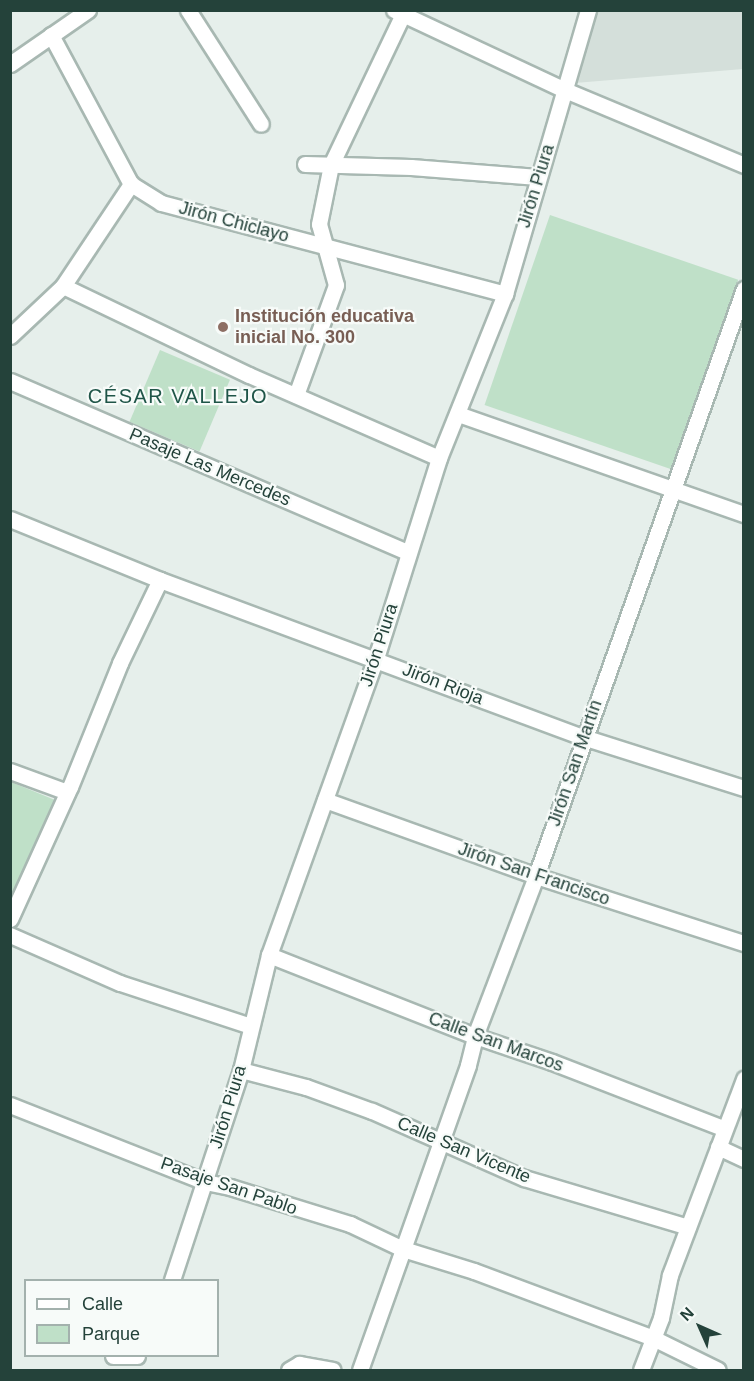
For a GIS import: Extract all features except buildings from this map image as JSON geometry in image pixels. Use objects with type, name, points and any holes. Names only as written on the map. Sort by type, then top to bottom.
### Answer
[{"type":"street","points":[[10,64],[88,10]]},
{"type":"street","points":[[188,10],[261,124]]},
{"type":"street","name":"Jirón Piura","points":[[173,1279],[241,1070],[269,955],[376,658],[439,458],[505,294],[588,10]]},
{"type":"street","points":[[297,395],[336,285],[319,224],[331,165],[399,12],[565,90],[744,165]]},
{"type":"street","name":"Jirón Chiclayo","points":[[51,35],[131,184],[160,203],[505,294]]},
{"type":"street","points":[[305,164],[411,167],[538,177]]},
{"type":"street","points":[[10,336],[63,286],[131,184]]},
{"type":"street","points":[[63,286],[134,318],[229,366],[439,458]]},
{"type":"street","name":"Jirón San Martín","points":[[360,1371],[468,1065],[475,1036],[536,876],[583,737],[740,311],[744,289]]},
{"type":"street","name":"Pasaje Las Mercedes","points":[[10,381],[409,554]]},
{"type":"street","points":[[458,414],[744,514]]},
{"type":"street","name":"Jirón Rioja","points":[[10,519],[160,580],[376,658],[583,737],[744,788]]},
{"type":"street","points":[[10,919],[67,792],[120,663],[160,580]]},
{"type":"street","points":[[10,771],[67,792]]},
{"type":"street","name":"Jirón San Francisco","points":[[326,800],[536,876],[744,943]]},
{"type":"street","points":[[10,934],[120,983],[252,1026]]},
{"type":"street","name":"Calle San Marcos","points":[[269,955],[475,1036],[552,1062],[723,1128]]},
{"type":"street","name":"Calle San Vicente","points":[[241,1070],[306,1087],[372,1111],[524,1178],[688,1227]]},
{"type":"street","points":[[641,1371],[661,1318],[670,1275],[723,1128],[744,1079]]},
{"type":"street","name":"Pasaje San Pablo","points":[[10,1105],[205,1182],[231,1187],[405,1243],[653,1338]]},
{"type":"street","points":[[718,1147],[744,1159]]},
{"type":"street","points":[[653,1338],[718,1371]]},
{"type":"street","points":[[290,1371],[299,1364],[332,1371]]},
{"type":"shaded area","points":[[599,10],[743,11],[743,69],[575,83]]},
{"type":"green space","points":[[550,215],[738,280],[673,470],[485,405]]},
{"type":"green space","points":[[160,350],[230,380],[199,451],[130,422]]},
{"type":"green space","points":[[11,782],[55,800],[11,911]]},
{"type":"place","name":"Institución educativa inicial No. 300","points":[[223,327]]},
{"type":"district","name":"CÉSAR VALLEJO","points":[[178,396]]}]
